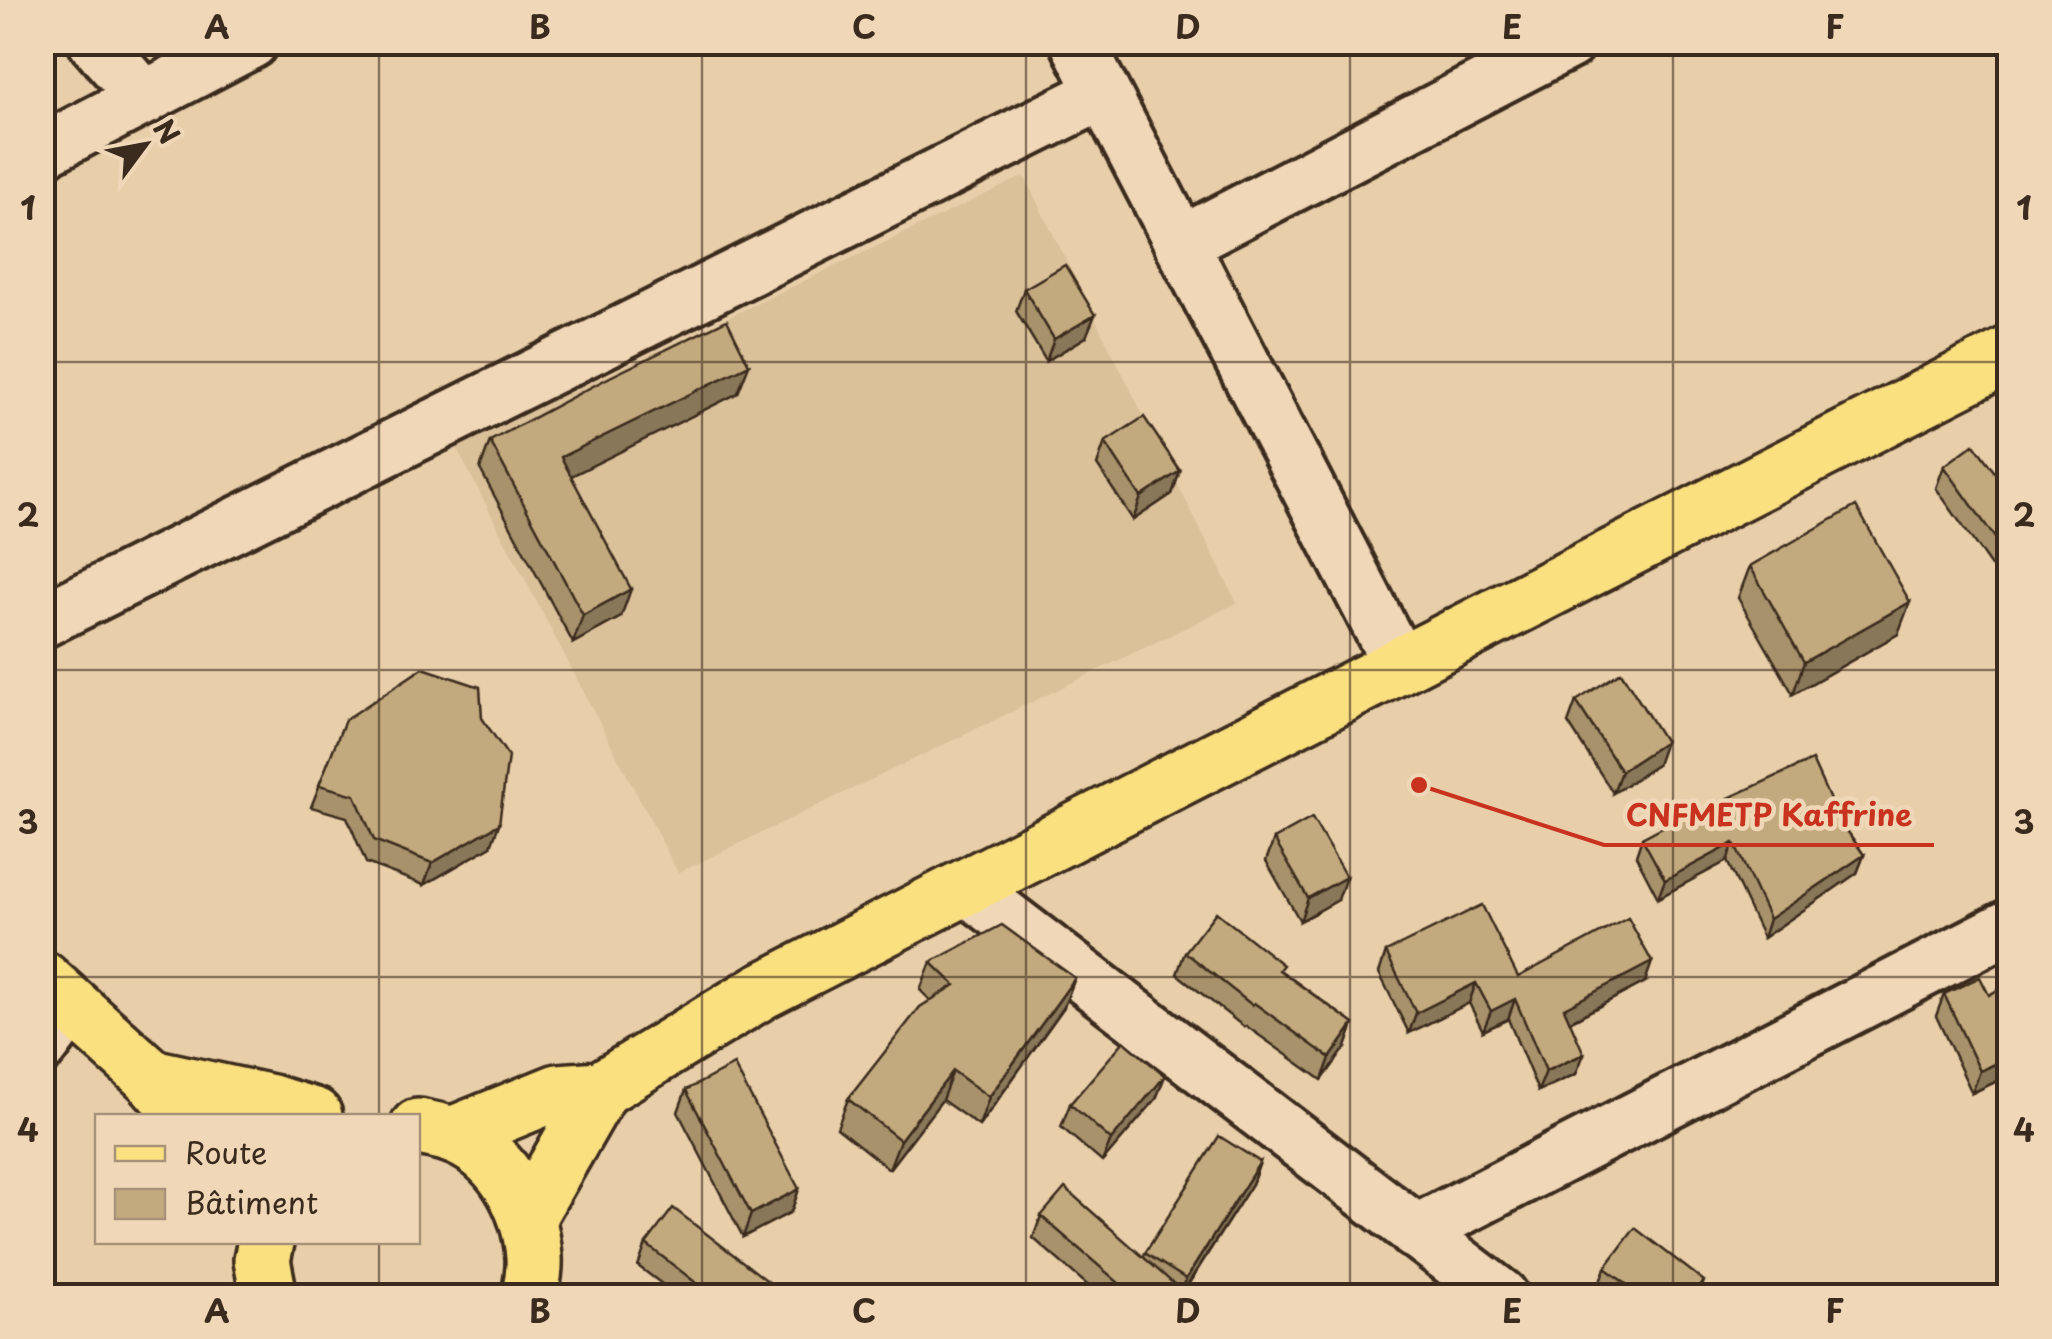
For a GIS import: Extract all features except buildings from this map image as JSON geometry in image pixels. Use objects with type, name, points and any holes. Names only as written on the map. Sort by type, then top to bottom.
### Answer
[{"type":"main road","points":[[434,1131],[558,1092],[600,1089],[762,991],[2010,354]]},
{"type":"main road","points":[[52,1010],[168,1097],[271,1103],[307,1114]]},
{"type":"main road","points":[[528,1216],[600,1089]]},
{"type":"main road","points":[[434,1131],[484,1154],[510,1182],[528,1216],[535,1261],[530,1296]]},
{"type":"main road","points":[[266,1244],[262,1260],[268,1296]]},
{"type":"street","points":[[95,42],[145,98]]},
{"type":"street","points":[[42,151],[251,42]]},
{"type":"street","points":[[1077,42],[1400,666]]},
{"type":"street","points":[[1180,242],[1568,42]]},
{"type":"street","points":[[42,620],[1103,92]]},
{"type":"street","points":[[966,887],[1502,1296]]},
{"type":"street","points":[[1415,1232],[2010,926]]},
{"type":"shaded area","points":[[1024,176],[1237,603],[678,873],[456,447]]},
{"type":"place","name":"CNFMETP Kaffrine","points":[[1419,785]]}]
